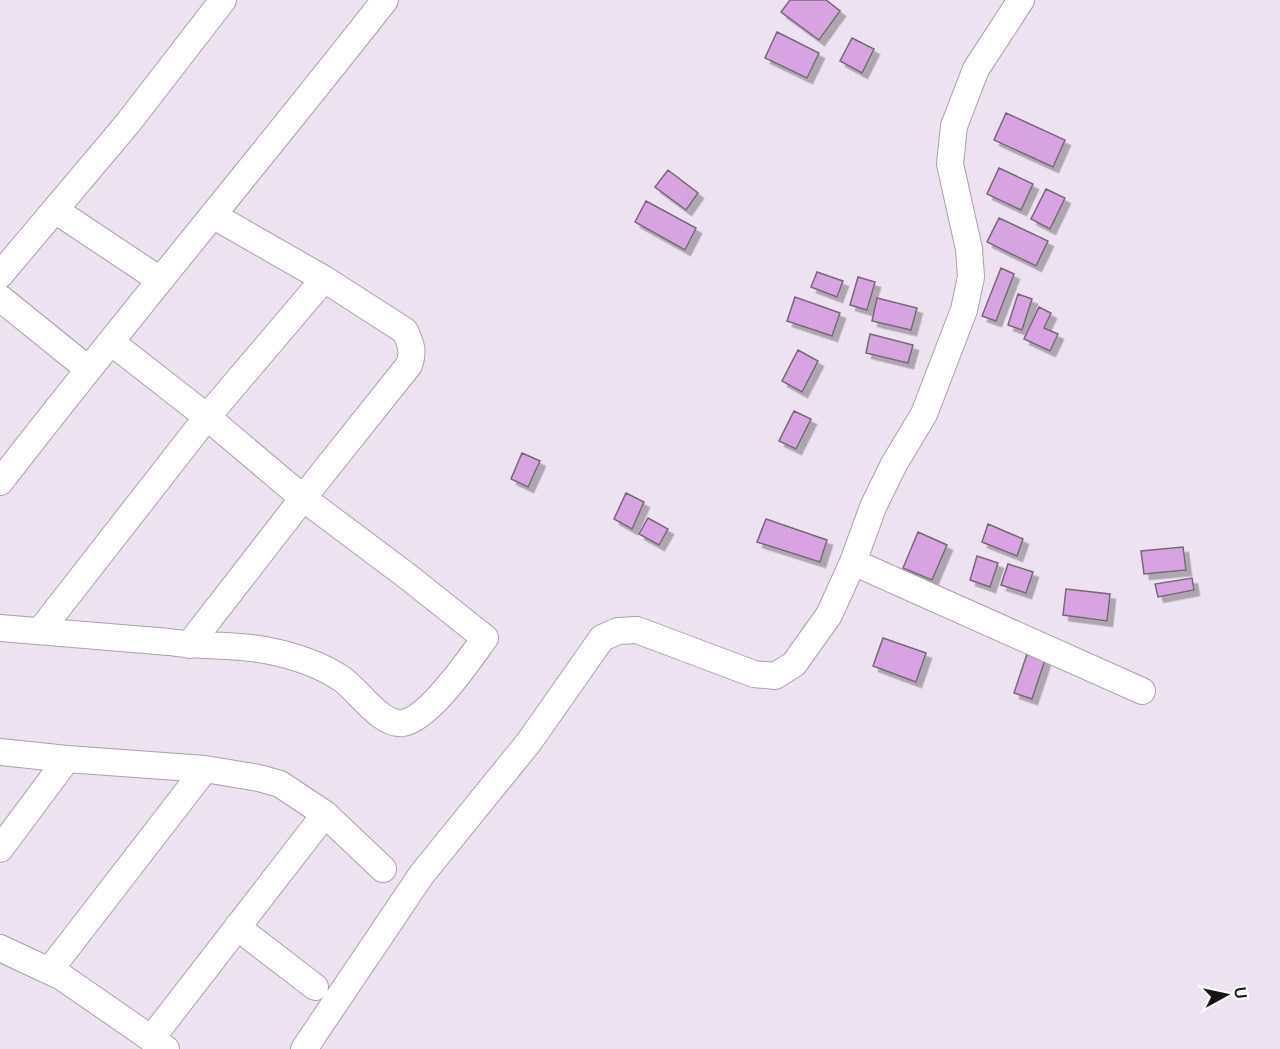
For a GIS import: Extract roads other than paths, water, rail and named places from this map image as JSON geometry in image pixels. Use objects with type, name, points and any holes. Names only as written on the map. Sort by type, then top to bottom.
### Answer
[{"type":"street","points":[[4,262],[55,210],[128,123],[223,0]]},
{"type":"street","points":[[0,482],[384,0]]},
{"type":"street","points":[[304,1049],[422,874],[529,742],[602,638],[618,631],[636,630],[754,674],[775,676],[794,664],[829,615],[854,562],[873,507],[894,464],[924,414],[964,310],[971,277],[970,258],[950,164],[954,126],[976,69],[1021,0]]},
{"type":"street","points":[[55,210],[160,280]]},
{"type":"street","points":[[189,645],[409,365],[412,357],[411,345],[405,331],[324,279],[214,216]]},
{"type":"street","points":[[40,631],[207,417],[324,279]]},
{"type":"street","points":[[0,298],[88,369]]},
{"type":"street","points":[[0,628],[264,650],[313,663],[343,679],[386,719],[400,723],[414,720],[421,714],[460,673],[485,638],[303,498],[207,417],[111,342]]},
{"type":"street","points":[[854,562],[1142,691]]},
{"type":"street","points":[[0,752],[205,769],[280,784],[325,814],[383,869]]},
{"type":"street","points":[[0,849],[67,759]]},
{"type":"street","points":[[49,971],[205,769]]},
{"type":"street","points":[[0,948],[62,978],[158,1044],[237,927],[325,814]]},
{"type":"street","points":[[237,927],[315,987]]}]
